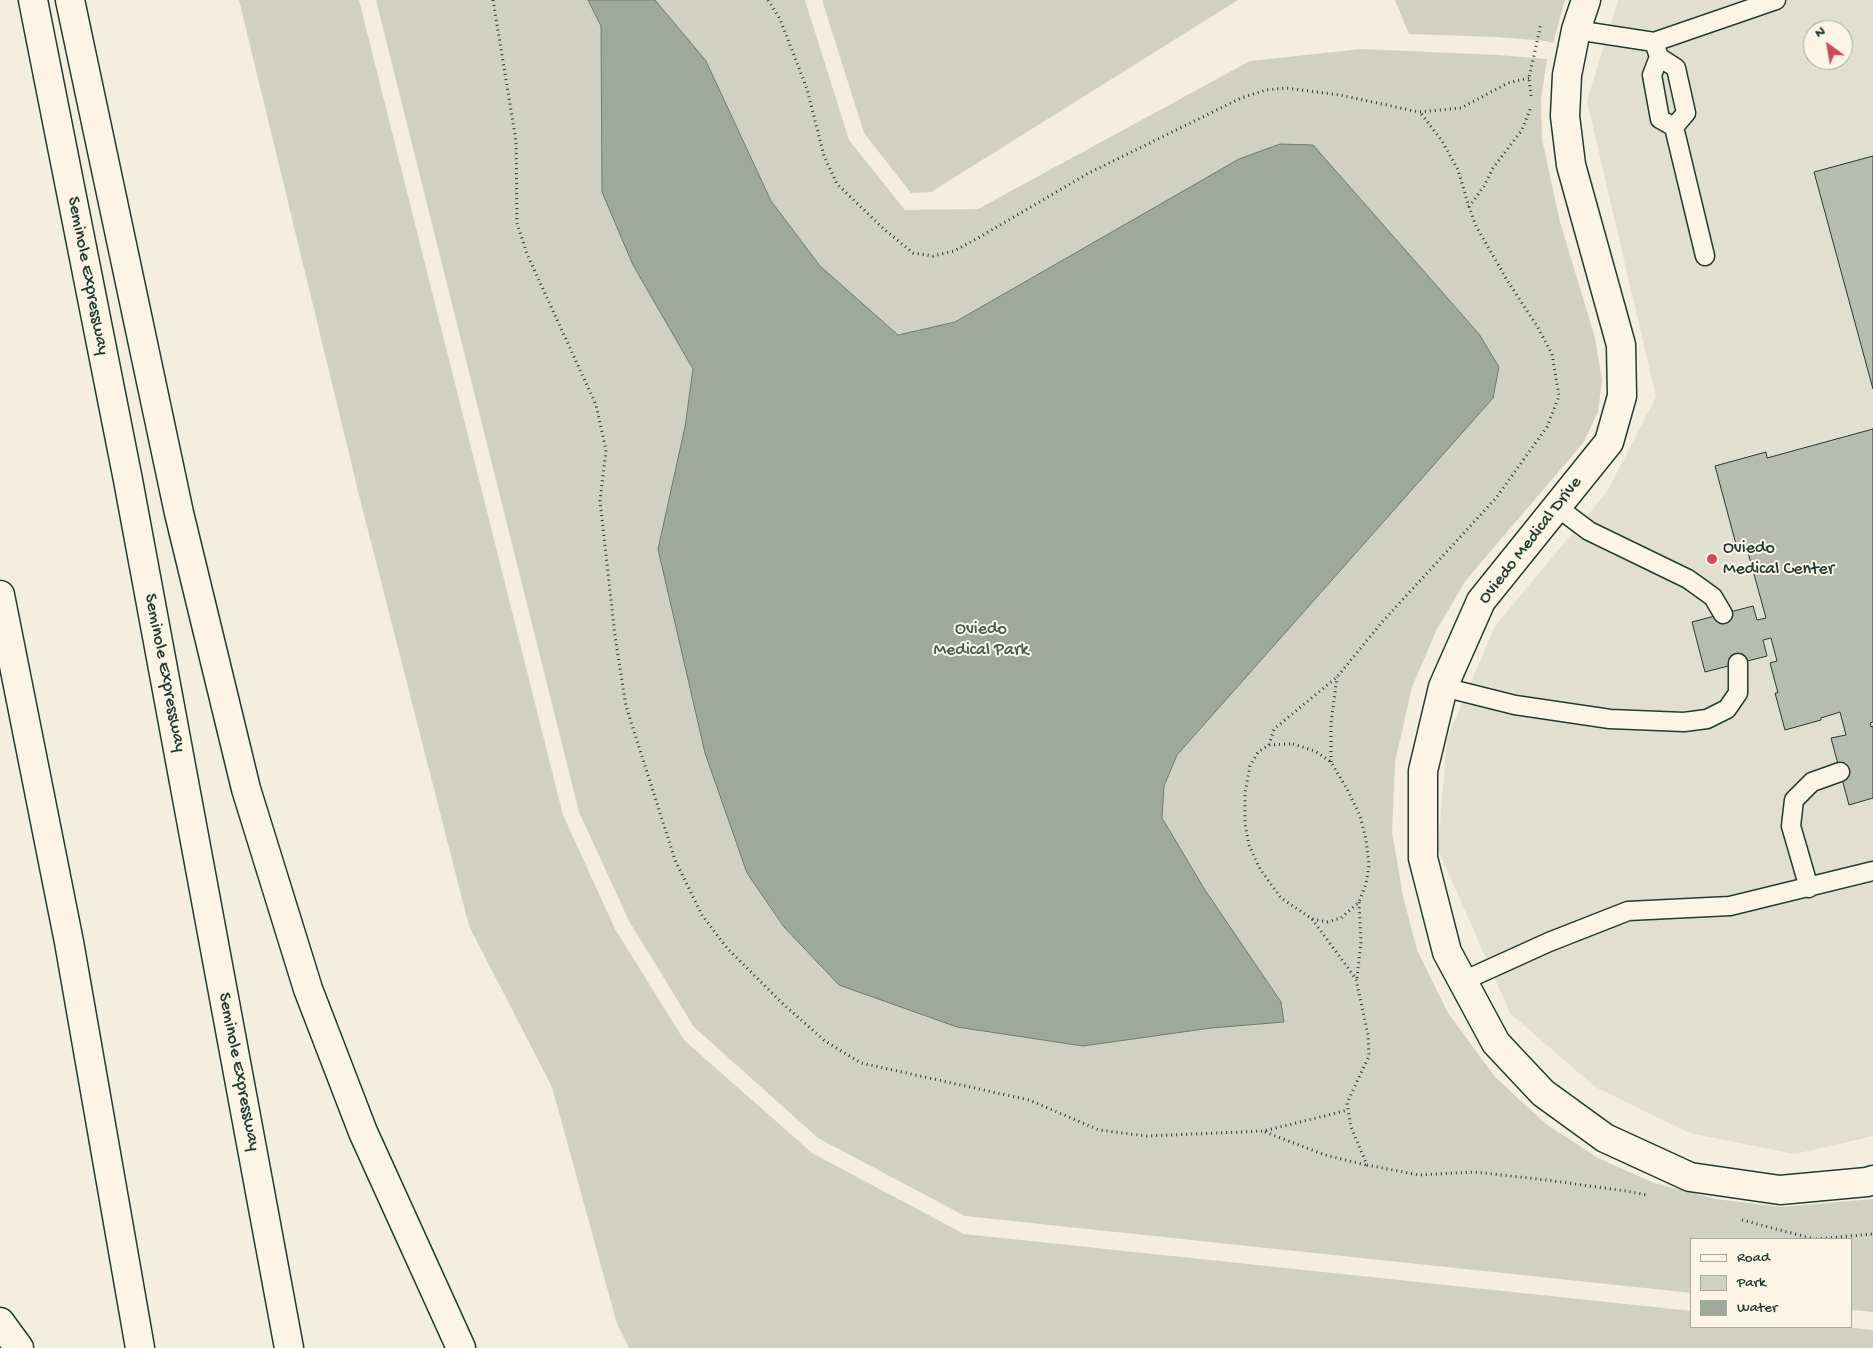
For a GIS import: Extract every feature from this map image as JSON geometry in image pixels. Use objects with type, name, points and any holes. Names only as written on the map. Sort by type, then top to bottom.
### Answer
[{"type":"main road","name":"Seminole Expressway","points":[[33,0],[128,480],[289,1348]]},
{"type":"main road","points":[[70,0],[179,513],[246,789],[308,989],[362,1132],[461,1348]]},
{"type":"main road","name":"Oviedo Medical Drive","points":[[1586,0],[1576,30],[1567,74],[1565,116],[1571,165],[1621,345],[1622,396],[1609,442],[1481,601],[1443,687],[1423,771],[1423,858],[1447,952],[1496,1043],[1543,1093],[1605,1138],[1690,1177],[1780,1190],[1873,1180]]},
{"type":"main road","points":[[0,595],[69,942],[140,1348]]},
{"type":"main road","points":[[0,1322],[19,1348]]},
{"type":"lane","points":[[1656,50],[1776,0]]},
{"type":"lane","points":[[1576,30],[1656,50],[1676,68],[1686,113],[1674,127]]},
{"type":"lane","points":[[1656,50],[1652,75],[1660,118],[1674,127],[1705,256]]},
{"type":"lane","points":[[1557,507],[1589,531],[1688,579],[1713,598],[1723,614]]},
{"type":"lane","points":[[1443,687],[1515,705],[1610,719],[1684,722],[1707,718],[1727,709],[1738,693],[1738,663]]},
{"type":"lane","points":[[1808,888],[1791,826],[1794,800],[1812,782],[1840,772]]},
{"type":"lane","points":[[1462,981],[1549,942],[1628,911],[1730,906],[1873,871]]},
{"type":"path","points":[[493,0],[516,142],[517,223],[527,254],[596,405],[606,450],[600,501],[614,636],[626,706],[675,860],[702,915],[727,948],[782,1003],[825,1041],[861,1063],[1029,1100],[1099,1130],[1146,1136],[1264,1131],[1348,1110]]},
{"type":"path","points":[[768,0],[780,19],[807,89],[824,156],[837,184],[885,230],[913,253],[933,256],[954,251],[1087,174],[1241,98],[1266,90],[1286,88],[1340,95],[1419,112],[1461,108],[1508,83],[1529,78]]},
{"type":"path","points":[[1468,207],[1484,186],[1493,168],[1522,130],[1532,104],[1529,78],[1538,33],[1544,17]]},
{"type":"path","points":[[1269,745],[1274,729],[1337,677],[1383,621],[1496,498],[1547,427],[1559,396],[1552,354],[1537,326],[1480,234],[1468,207],[1458,170],[1442,140],[1419,112]]},
{"type":"path","points":[[1332,762],[1331,723],[1337,677]]},
{"type":"path","points":[[1356,979],[1312,919],[1281,898],[1260,870],[1249,846],[1245,824],[1245,793],[1250,766],[1258,752],[1269,745],[1293,744],[1316,751],[1332,762],[1360,816],[1366,839],[1369,865],[1366,884],[1359,902],[1361,942],[1356,979],[1368,1035],[1369,1056],[1347,1103],[1351,1127],[1367,1165]]},
{"type":"path","points":[[1312,919],[1326,922],[1341,918],[1359,902]]},
{"type":"path","points":[[1264,1131],[1325,1155],[1419,1175],[1475,1172],[1626,1190],[1654,1197]]},
{"type":"path","points":[[1737,1219],[1811,1238]]},
{"type":"path","points":[[1827,1238],[1873,1234]]},
{"type":"shaded area","name":"Oviedo Medical Center","points":[[1618,0],[1873,0],[1873,1136],[1795,1154],[1690,1133],[1595,1087],[1510,1013],[1438,849],[1447,739],[1495,626],[1607,492],[1656,397],[1587,101]]},
{"type":"green space","points":[[239,0],[359,0],[563,815],[615,929],[684,1040],[812,1153],[964,1234],[1690,1311],[1690,1328],[1853,1328],[1873,1330],[1873,1348],[629,1348],[617,1324],[552,1087],[469,926],[361,503]]},
{"type":"green space","name":"Oviedo Medical Park","points":[[376,0],[805,0],[849,140],[905,210],[978,209],[1250,61],[1362,49],[1547,59],[1541,99],[1542,139],[1560,222],[1595,338],[1602,380],[1598,412],[1583,443],[1466,580],[1437,629],[1412,687],[1395,762],[1392,832],[1403,896],[1417,950],[1448,1013],[1495,1077],[1546,1124],[1598,1158],[1654,1183],[1716,1199],[1781,1207],[1873,1199],[1873,1312],[1853,1310],[1853,1238],[1690,1238],[1690,1293],[965,1216],[818,1138],[694,1027],[629,921],[579,812]]},
{"type":"green space","points":[[822,0],[1238,0],[931,192],[911,193],[864,133]]},
{"type":"green space","points":[[1395,0],[1565,0],[1553,43],[1497,37],[1409,34]]},
{"type":"water","points":[[588,0],[655,0],[706,61],[771,201],[820,266],[898,335],[955,322],[1239,159],[1280,144],[1313,145],[1479,334],[1499,367],[1493,398],[1177,755],[1164,786],[1162,818],[1205,890],[1281,1002],[1284,1022],[1211,1028],[1083,1046],[957,1027],[839,985],[784,927],[747,873],[705,753],[658,549],[685,427],[693,369],[633,265],[602,192],[601,26]]},
{"type":"building","points":[[1873,156],[1873,389],[1814,172]]},
{"type":"building","points":[[1873,429],[1873,722],[1870,723],[1871,727],[1873,726],[1873,798],[1849,805],[1831,738],[1846,735],[1840,712],[1821,718],[1821,720],[1785,730],[1775,693],[1778,693],[1770,663],[1777,661],[1771,638],[1763,640],[1767,656],[1705,672],[1692,622],[1753,606],[1757,620],[1766,618],[1746,545],[1737,548],[1715,466],[1766,452],[1767,458]]},
{"type":"place","name":"Oviedo Medical Center","points":[[1712,559]]}]
